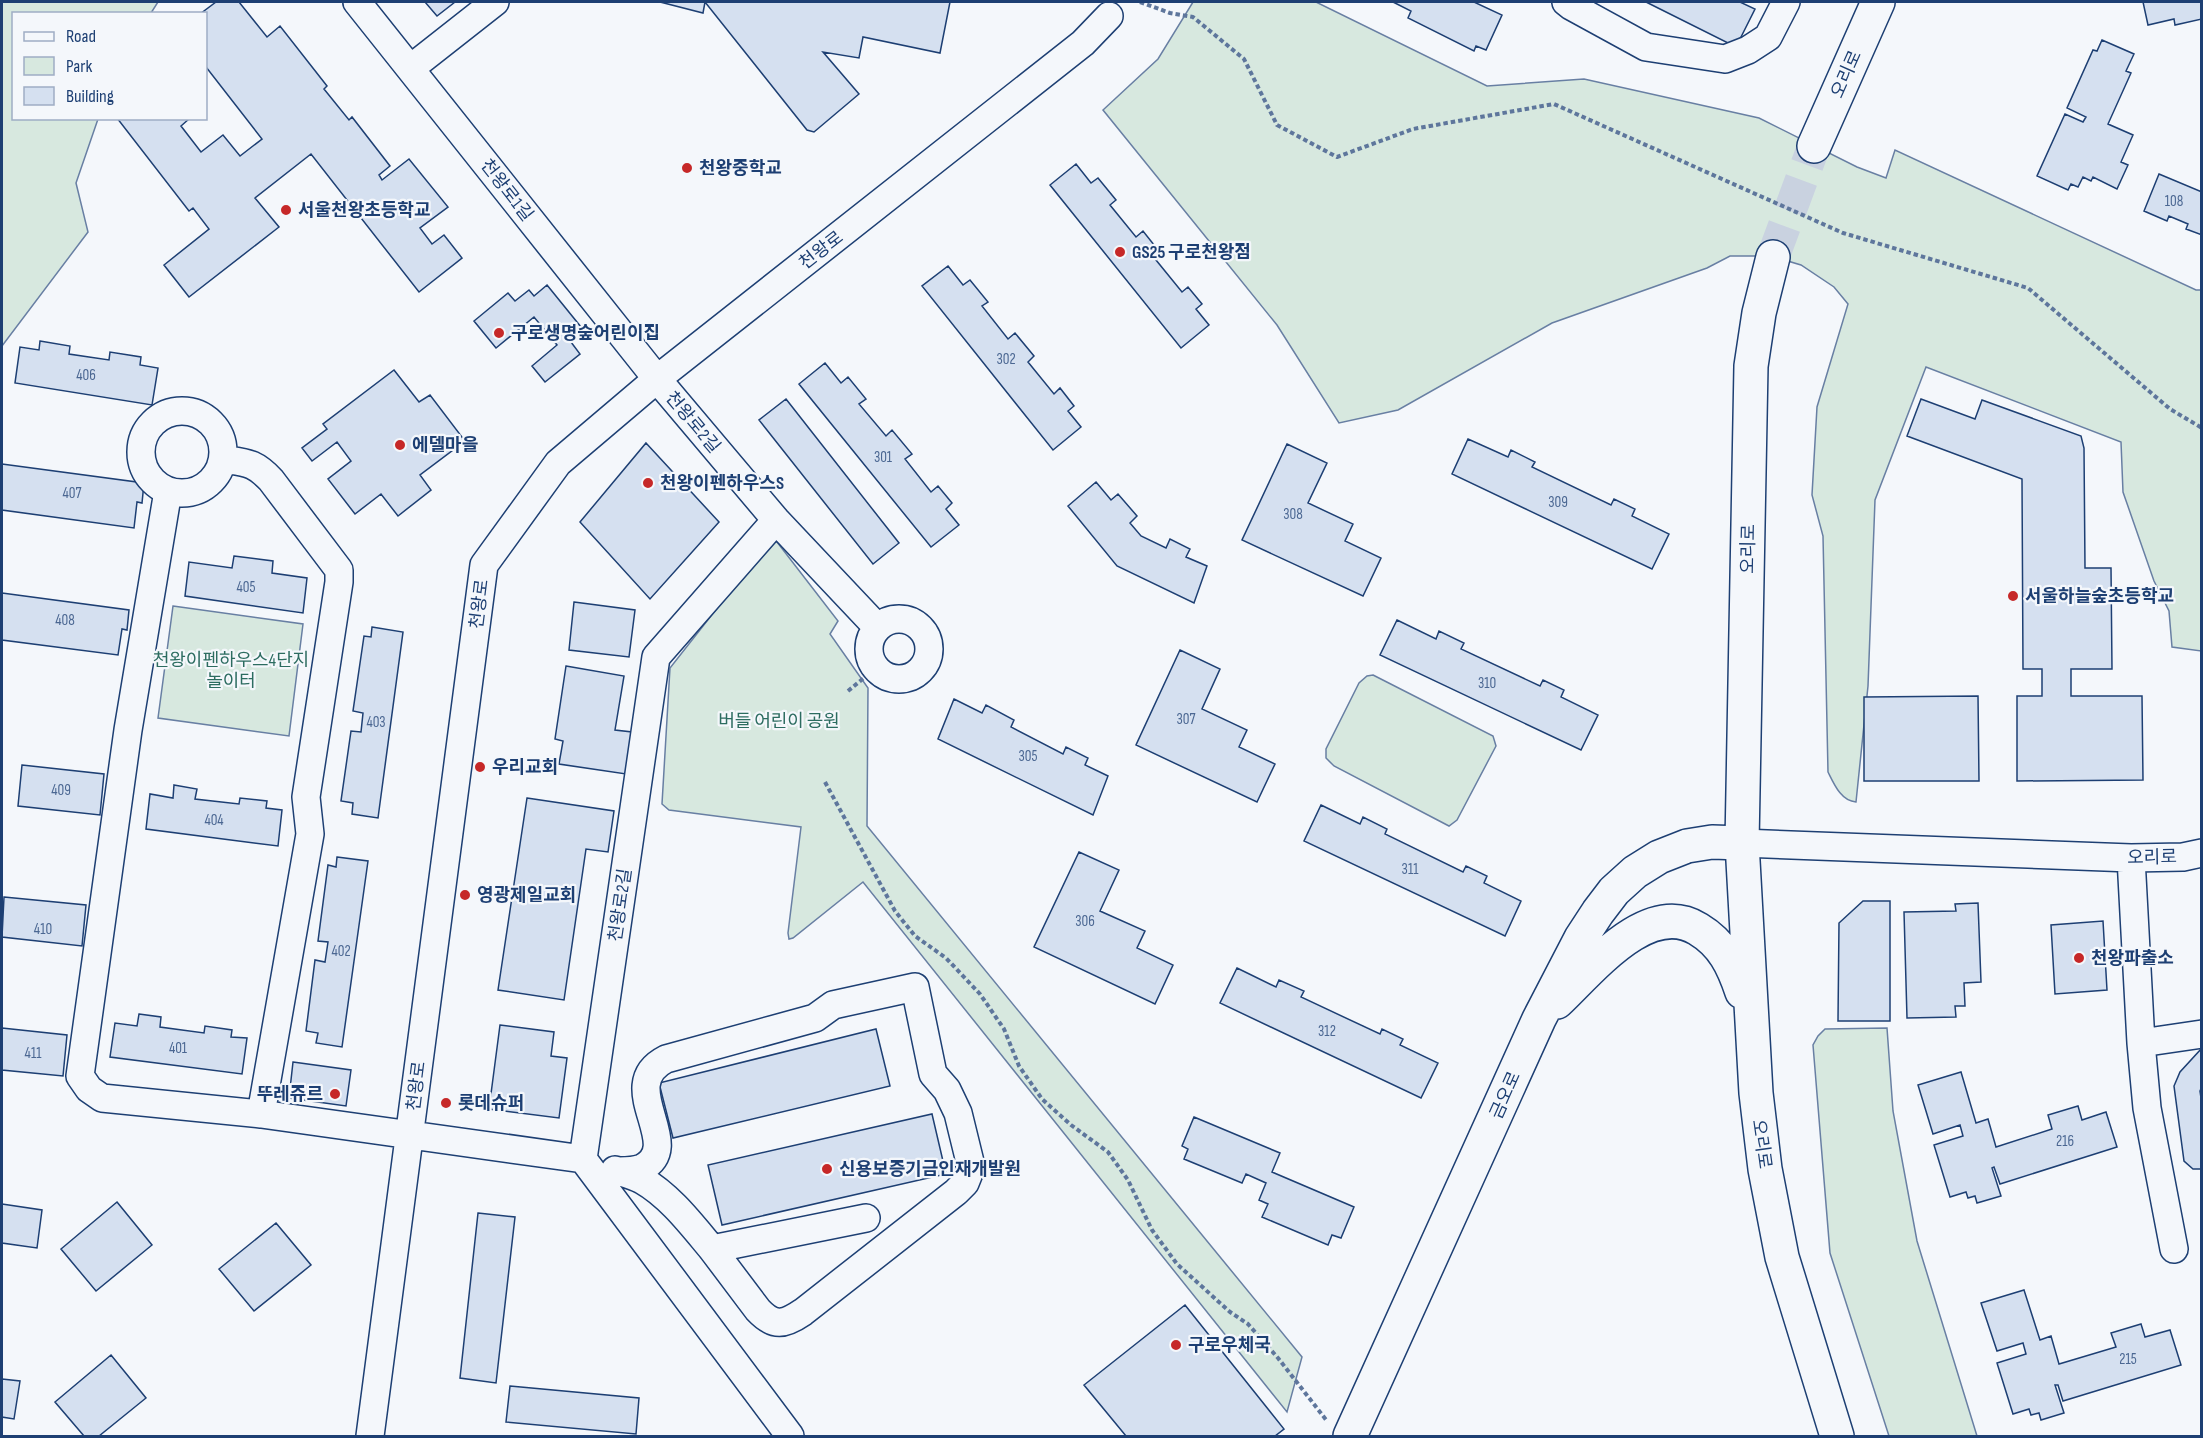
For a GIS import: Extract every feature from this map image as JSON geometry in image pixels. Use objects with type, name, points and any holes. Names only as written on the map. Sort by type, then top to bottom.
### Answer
[{"type":"main road","name":"오리로","points":[[1814,146],[1878,2]]},
{"type":"main road","name":"오리로","points":[[1773,257],[1759,313],[1751,366],[1742,843],[1750,1014],[1764,1158],[1782,1257],[1837,1437]]},
{"type":"main road","name":"금오로","points":[[1341,1432],[1539,1019],[1581,938],[1598,912],[1614,891],[1635,872],[1659,857],[1687,846],[1712,842],[1742,843]]},
{"type":"main road","points":[[1539,1019],[1634,932],[1650,924],[1668,920],[1690,924],[1710,936],[1722,949],[1734,967],[1750,1014]]},
{"type":"street","name":"천왕로1길","points":[[357,2],[657,379]]},
{"type":"street","points":[[411,69],[495,2]]},
{"type":"street","points":[[1566,2],[1646,46],[1725,59],[1748,50],[1768,37],[1786,2]]},
{"type":"street","name":"천왕로","points":[[369,1437],[484,565],[558,464],[657,379],[1083,43],[1109,16]]},
{"type":"street","name":"천왕로2길","points":[[657,379],[776,520],[877,627]]},
{"type":"street","points":[[182,411],[196,413],[208,420],[218,431],[223,444],[223,459],[220,470],[213,481],[203,488],[192,492],[168,491],[155,483],[146,472],[142,459],[142,445],[147,432],[156,420],[182,411]]},
{"type":"street","points":[[223,459],[253,464],[260,469],[339,570],[306,797],[310,834],[261,1114]]},
{"type":"street","points":[[168,491],[128,730],[80,1076],[89,1089],[102,1098],[261,1114],[409,1135],[583,1160],[619,1172],[642,1180],[683,1214],[758,1310],[766,1318],[776,1323],[784,1322],[803,1312],[965,1183],[970,1162],[958,1113],[947,1090],[933,1074],[915,987],[833,1005],[815,1018],[657,1063],[651,1069],[645,1085],[646,1098],[668,1179],[683,1214]]},
{"type":"street","name":"천왕로2길","points":[[583,1160],[656,657],[776,520]]},
{"type":"street","points":[[906,619],[923,630],[930,649],[923,667],[916,674],[908,679],[888,678],[876,669],[869,656],[868,646],[877,627],[885,621],[906,619]]},
{"type":"street","name":"오리로","points":[[1742,843],[2131,858],[2183,857],[2202,853]]},
{"type":"street","points":[[2131,858],[2141,1043],[2147,1108],[2174,1249]]},
{"type":"street","points":[[2141,1043],[2202,1034]]},
{"type":"street","points":[[619,1172],[640,1169],[648,1163],[658,1145],[657,1135]]},
{"type":"street","points":[[583,1160],[790,1437]]},
{"type":"street","points":[[712,1249],[866,1218]]},
{"type":"path","points":[[1140,2],[1193,17],[1244,58],[1277,125],[1337,157],[1413,129],[1554,104],[1843,233],[2028,288],[2170,409],[2202,428]]},
{"type":"path","points":[[849,691],[876,669]]},
{"type":"path","points":[[825,782],[895,911],[915,936],[946,958],[980,994],[1004,1029],[1019,1066],[1042,1099],[1071,1125],[1108,1152],[1128,1180],[1152,1230],[1177,1263],[1230,1312],[1248,1324],[1341,1432]]},
{"type":"green space","points":[[2,2],[158,2],[152,12],[12,12],[12,120],[98,120],[76,183],[88,232],[2,346]]},
{"type":"green space","points":[[1193,2],[1316,2],[1487,86],[1584,79],[1759,118],[1857,167],[1886,178],[1895,150],[2196,290],[2201,290],[2201,651],[2172,647],[2169,611],[2154,581],[2123,492],[2121,442],[1926,367],[1875,500],[1868,686],[1856,802],[1846,799],[1828,772],[1823,536],[1812,495],[1817,407],[1848,304],[1834,287],[1801,265],[1771,256],[1730,256],[1707,268],[1552,323],[1398,410],[1339,423],[1277,325],[1103,110],[1158,59]]},
{"type":"green space","name":"버들 어린이 공원","points":[[770,541],[777,542],[838,621],[830,634],[868,688],[867,826],[1302,1357],[1287,1412],[863,882],[789,939],[801,827],[669,810],[662,804],[670,668]]},
{"type":"green space","name":"천왕이펜하우스4단지 놀이터","points":[[173,606],[303,624],[289,736],[158,718]]},
{"type":"green space","points":[[1373,675],[1493,736],[1496,746],[1457,820],[1449,826],[1334,766],[1326,758],[1326,749],[1359,683],[1367,676]]},
{"type":"green space","points":[[1887,1028],[1893,1111],[1917,1241],[1977,1436],[1889,1436],[1830,1253],[1813,1045],[1825,1029]]},
{"type":"building","points":[[216,2],[239,2],[267,37],[280,26],[327,86],[324,89],[349,120],[352,117],[390,166],[379,175],[382,180],[409,159],[448,207],[420,228],[432,244],[444,235],[462,258],[419,292],[311,154],[255,198],[279,227],[189,297],[164,265],[209,229],[193,208],[189,211],[119,120],[188,120],[181,126],[201,152],[223,135],[240,156],[262,139],[207,68],[207,12],[203,12]]},
{"type":"building","points":[[425,2],[455,2],[437,16]]},
{"type":"building","points":[[660,2],[705,2],[703,13]]},
{"type":"building","points":[[705,2],[950,2],[940,53],[863,37],[859,58],[823,52],[859,94],[814,132],[807,130]]},
{"type":"building","points":[[1393,2],[1474,2],[1502,15],[1486,50],[1476,46],[1474,51],[1408,18],[1411,11]]},
{"type":"building","points":[[1646,2],[1740,2],[1755,9],[1736,47]]},
{"type":"building","points":[[2143,2],[2202,2],[2202,19],[2175,25],[2174,19],[2148,25]]},
{"type":"building","points":[[2102,40],[2134,54],[2126,71],[2131,73],[2108,124],[2133,135],[2121,162],[2128,165],[2117,189],[2093,177],[2091,181],[2083,177],[2078,187],[2071,184],[2068,190],[2037,176],[2065,114],[2083,122],[2086,117],[2067,108],[2093,50],[2097,51]]},
{"type":"building","points":[[1076,164],[1091,183],[1098,178],[1116,200],[1110,205],[1136,237],[1143,231],[1162,255],[1156,260],[1182,292],[1188,287],[1202,304],[1196,309],[1209,325],[1181,348],[1050,185]]},
{"type":"building","points":[[2159,174],[2202,192],[2202,235],[2186,229],[2188,224],[2169,216],[2167,221],[2144,211]]},
{"type":"building","points":[[948,266],[963,285],[970,280],[988,302],[982,306],[1008,339],[1015,333],[1034,356],[1028,362],[1054,394],[1060,388],[1074,406],[1068,411],[1081,427],[1053,450],[922,286]]},
{"type":"building","name":"구로생명숲어린이집","points":[[547,285],[581,327],[568,338],[580,354],[545,382],[532,366],[557,345],[534,317],[496,348],[474,321],[508,293],[515,301],[529,290],[534,296]]},
{"type":"building","points":[[40,341],[70,346],[69,354],[109,360],[110,352],[141,357],[140,365],[158,368],[152,405],[15,383],[20,347],[39,350]]},
{"type":"building","points":[[825,363],[841,383],[848,377],[866,399],[859,404],[886,436],[892,430],[912,454],[905,459],[931,492],[938,486],[952,503],[946,509],[959,525],[931,547],[799,384]]},
{"type":"building","name":"에델마을","points":[[394,370],[419,402],[430,395],[465,441],[420,475],[431,490],[398,516],[381,494],[355,514],[328,479],[351,461],[337,442],[312,461],[302,448],[327,429],[323,424]]},
{"type":"building","points":[[786,399],[899,543],[873,564],[759,420]]},
{"type":"building","points":[[1921,399],[1975,419],[1982,400],[2081,436],[2084,448],[2085,568],[2111,568],[2112,669],[2071,669],[2071,696],[2142,696],[2143,780],[2017,781],[2017,696],[2042,696],[2042,669],[2023,669],[2022,479],[1907,436]]},
{"type":"building","points":[[1468,439],[1508,457],[1511,450],[1535,462],[1532,467],[1611,505],[1614,499],[1635,509],[1632,516],[1669,534],[1652,569],[1452,474]]},
{"type":"building","name":"천왕이펜하우스S","points":[[646,443],[719,522],[650,599],[580,522]]},
{"type":"building","points":[[1287,444],[1327,463],[1308,503],[1353,524],[1345,541],[1381,558],[1363,596],[1242,540]]},
{"type":"building","points":[[2,464],[144,483],[142,503],[137,502],[134,528],[2,510]]},
{"type":"building","points":[[1096,482],[1111,500],[1118,494],[1137,516],[1130,523],[1141,536],[1166,548],[1170,539],[1190,549],[1186,557],[1207,566],[1194,603],[1117,566],[1068,506]]},
{"type":"building","points":[[234,556],[273,561],[272,573],[307,578],[303,613],[185,596],[189,562],[232,568]]},
{"type":"building","points":[[2,593],[129,610],[127,630],[122,629],[118,655],[2,640]]},
{"type":"building","points":[[574,602],[635,610],[629,657],[569,650]]},
{"type":"building","points":[[1397,620],[1436,639],[1439,631],[1464,643],[1461,649],[1540,686],[1543,680],[1564,690],[1561,697],[1598,715],[1581,750],[1380,655]]},
{"type":"building","points":[[372,627],[403,632],[378,818],[352,814],[353,803],[341,801],[351,731],[361,732],[363,713],[353,711],[364,636],[371,637]]},
{"type":"building","points":[[1180,650],[1220,669],[1202,709],[1247,730],[1239,747],[1275,764],[1257,802],[1136,745]]},
{"type":"building","points":[[566,666],[624,676],[615,730],[632,732],[626,774],[559,764],[563,741],[555,739]]},
{"type":"building","points":[[1978,696],[1979,781],[1864,781],[1864,697]]},
{"type":"building","points":[[954,699],[982,713],[986,705],[1014,720],[1011,727],[1063,754],[1066,747],[1088,758],[1085,765],[1108,776],[1093,815],[938,739]]},
{"type":"building","points":[[22,765],[104,774],[100,815],[18,806]]},
{"type":"building","points":[[174,785],[197,789],[195,799],[239,804],[240,798],[267,801],[266,808],[282,810],[278,846],[146,829],[150,794],[173,798]]},
{"type":"building","points":[[527,798],[614,811],[608,852],[586,849],[564,1000],[498,990]]},
{"type":"building","points":[[1321,805],[1360,824],[1363,817],[1387,829],[1385,834],[1463,872],[1466,866],[1487,876],[1484,883],[1521,901],[1505,936],[1304,841]]},
{"type":"building","points":[[1079,852],[1119,870],[1100,911],[1145,931],[1137,948],[1173,965],[1155,1004],[1034,947]]},
{"type":"building","points":[[337,857],[368,861],[342,1047],[316,1043],[318,1033],[306,1031],[315,960],[325,962],[328,942],[318,941],[328,865],[336,867]]},
{"type":"building","points":[[4,897],[86,905],[82,946],[2,937]]},
{"type":"building","points":[[1863,901],[1890,901],[1890,1021],[1838,1021],[1839,923]]},
{"type":"building","points":[[1978,903],[1981,982],[1964,983],[1965,1006],[1955,1006],[1956,1017],[1907,1018],[1904,912],[1956,911],[1955,904]]},
{"type":"building","name":"천왕파출소","points":[[2103,921],[2107,990],[2055,994],[2051,925]]},
{"type":"building","points":[[1237,968],[1276,987],[1279,980],[1304,991],[1301,997],[1380,1034],[1382,1029],[1403,1039],[1400,1045],[1438,1063],[1421,1098],[1220,1003]]},
{"type":"building","points":[[139,1014],[161,1017],[160,1027],[204,1033],[205,1026],[232,1030],[231,1037],[247,1038],[242,1074],[110,1057],[115,1023],[137,1026]]},
{"type":"building","points":[[500,1025],[554,1032],[551,1056],[567,1058],[559,1118],[489,1109]]},
{"type":"building","points":[[2,1028],[67,1035],[63,1076],[2,1070]]},
{"type":"building","points":[[876,1029],[890,1086],[673,1138],[659,1083]]},
{"type":"building","points":[[2202,1048],[2200,1091],[2202,1169],[2193,1169],[2184,1161],[2174,1086],[2180,1072]]},
{"type":"building","points":[[293,1062],[351,1070],[346,1106],[289,1098]]},
{"type":"building","points":[[1961,1072],[1976,1123],[1988,1119],[1996,1147],[2052,1129],[2048,1115],[2078,1106],[2082,1120],[2106,1112],[2117,1147],[2000,1184],[1994,1167],[1992,1168],[2001,1196],[1977,1203],[1975,1196],[1968,1198],[1966,1192],[1950,1197],[1934,1145],[1963,1136],[1960,1125],[1933,1134],[1918,1085]]},
{"type":"building","name":"신용보증기금인재개발원","points":[[932,1114],[946,1174],[722,1225],[708,1165]]},
{"type":"building","points":[[1194,1117],[1280,1153],[1272,1172],[1354,1207],[1341,1238],[1332,1235],[1328,1245],[1262,1217],[1268,1204],[1259,1200],[1266,1183],[1246,1174],[1242,1183],[1184,1159],[1188,1149],[1182,1146]]},
{"type":"building","points":[[117,1202],[152,1245],[96,1291],[61,1249]]},
{"type":"building","points":[[2,1204],[42,1210],[37,1248],[2,1243]]},
{"type":"building","points":[[478,1213],[515,1217],[496,1383],[460,1378]]},
{"type":"building","points":[[276,1223],[311,1265],[254,1311],[219,1269]]},
{"type":"building","points":[[2024,1290],[2040,1340],[2051,1336],[2059,1364],[2116,1347],[2111,1333],[2141,1324],[2145,1337],[2170,1330],[2181,1365],[2063,1401],[2058,1385],[2055,1385],[2064,1413],[2041,1420],[2039,1413],[2031,1415],[2029,1409],[2013,1414],[1997,1363],[2026,1354],[2023,1343],[1997,1351],[1981,1303]]},
{"type":"building","name":"구로우체국","points":[[1185,1305],[1284,1429],[1275,1436],[1126,1436],[1084,1385]]},
{"type":"building","points":[[111,1355],[146,1398],[99,1436],[84,1436],[55,1402]]},
{"type":"building","points":[[2,1379],[20,1381],[14,1419],[2,1417]]},
{"type":"building","points":[[510,1386],[639,1398],[636,1434],[506,1422]]},
{"type":"tunnel","points":[[1773,257],[1814,146]]},
{"type":"place","name":"천왕중학교","points":[[687,168]]},
{"type":"place","name":"서울천왕초등학교","points":[[286,210]]},
{"type":"place","name":"GS25 구로천왕점","points":[[1120,252]]},
{"type":"place","name":"구로생명숲어린이집","points":[[499,333]]},
{"type":"place","name":"에델마을","points":[[400,445]]},
{"type":"place","name":"천왕이펜하우스S","points":[[648,483]]},
{"type":"place","name":"서울하늘숲초등학교","points":[[2013,596]]},
{"type":"place","name":"우리교회","points":[[480,767]]},
{"type":"place","name":"영광제일교회","points":[[465,895]]},
{"type":"place","name":"천왕파출소","points":[[2079,958]]},
{"type":"place","name":"뚜레쥬르","points":[[335,1094]]},
{"type":"place","name":"롯데슈퍼","points":[[446,1103]]},
{"type":"place","name":"신용보증기금인재개발원","points":[[827,1169]]},
{"type":"place","name":"구로우체국","points":[[1176,1345]]}]
